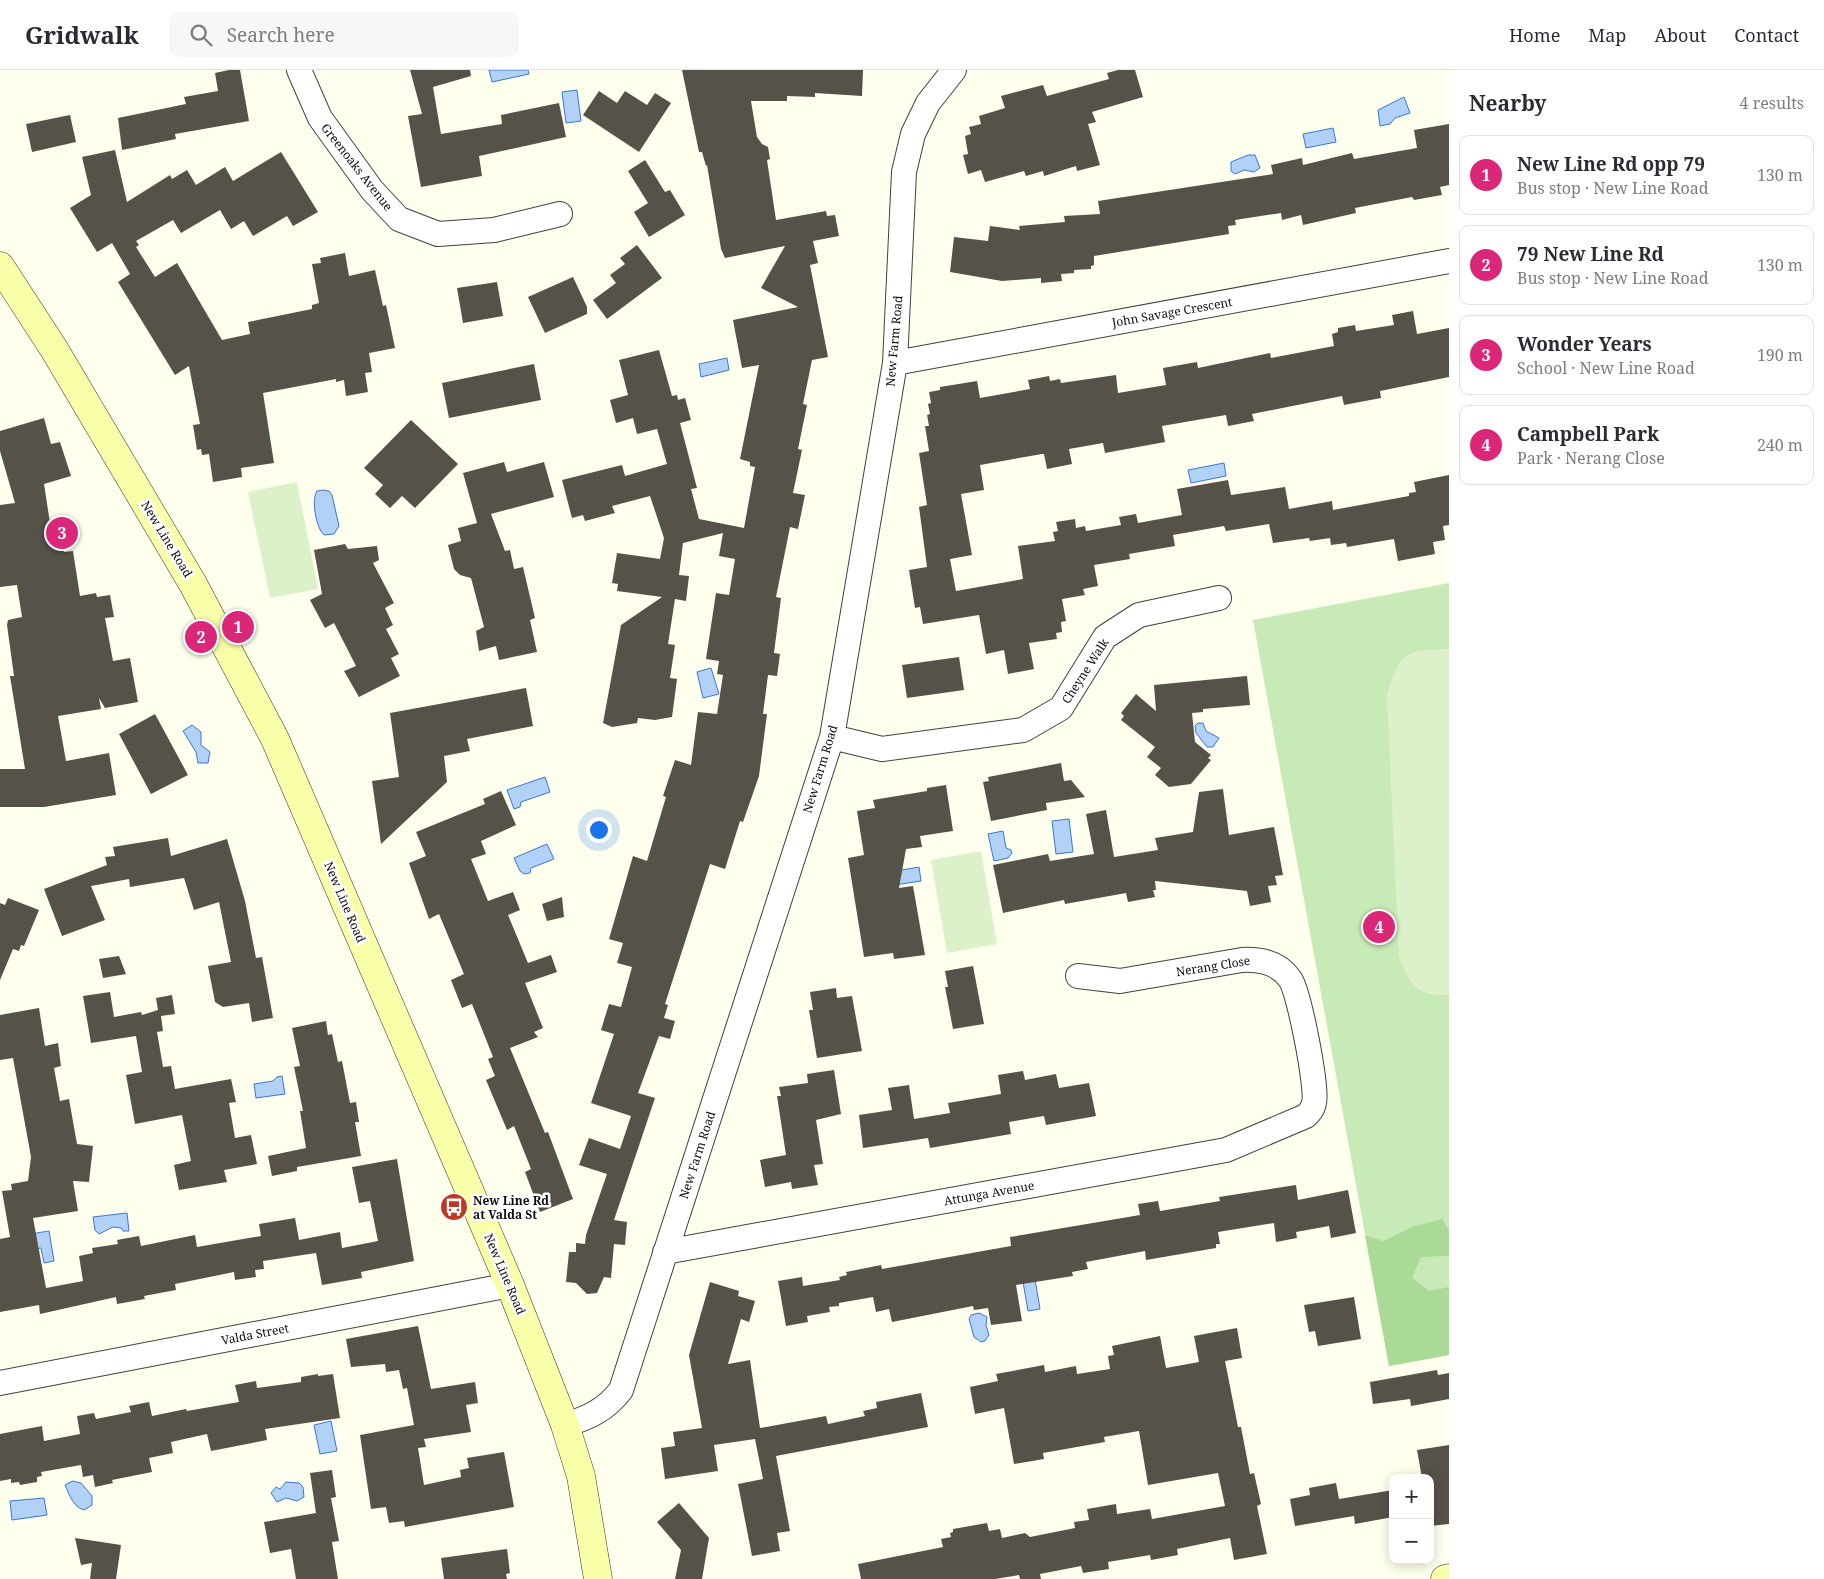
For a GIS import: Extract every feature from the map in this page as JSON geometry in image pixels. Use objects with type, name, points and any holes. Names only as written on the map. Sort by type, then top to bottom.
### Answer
[{"type":"main road","name":"New Line Road","points":[[0,266],[54,348],[193,584],[275,739],[510,1285],[565,1425],[581,1476],[598,1579]]},
{"type":"main road","points":[[1445,1579],[1449,1578]]},
{"type":"street","name":"Greenoaks Avenue","points":[[300,70],[320,118],[372,190],[398,219],[438,234],[494,230],[560,214]]},
{"type":"street","name":"New Farm Road","points":[[565,1425],[596,1413],[612,1403],[621,1390],[832,737],[895,363],[904,172],[913,134],[928,103],[954,70]]},
{"type":"street","name":"John Savage Crescent","points":[[895,363],[1449,261]]},
{"type":"street","name":"Cheyne Walk","points":[[832,737],[882,749],[1024,730],[1061,708],[1105,637],[1139,615],[1219,598]]},
{"type":"street","name":"Nerang Close","points":[[1078,976],[1120,981],[1242,960],[1253,959],[1275,965],[1290,979],[1297,996],[1315,1094],[1312,1110],[1306,1116]]},
{"type":"street","name":"Attunga Avenue","points":[[666,1252],[1226,1150],[1306,1116]]},
{"type":"street","name":"Valda Street","points":[[0,1383],[510,1285]]},
{"type":"green space","points":[[297,482],[318,589],[270,598],[248,492]]},
{"type":"green space","points":[[1449,583],[1449,1355],[1389,1366],[1253,620]]},
{"type":"green space","points":[[1449,649],[1449,995],[1438,995],[1421,991],[1415,987],[1399,956],[1387,697],[1395,671],[1406,656],[1422,651]]},
{"type":"green space","points":[[981,851],[997,944],[947,953],[931,860]]},
{"type":"green space","points":[[1442,1219],[1449,1230],[1448,1256],[1421,1257],[1412,1278],[1429,1291],[1449,1287],[1449,1355],[1389,1366],[1365,1235],[1383,1241],[1412,1227]]},
{"type":"water","points":[[489,70],[528,70],[529,74],[492,82]]},
{"type":"water","points":[[577,90],[581,121],[566,123],[562,92]]},
{"type":"water","points":[[1404,97],[1410,113],[1395,118],[1390,124],[1380,126],[1378,110]]},
{"type":"water","points":[[1333,128],[1336,142],[1306,148],[1303,134]]},
{"type":"water","points":[[1248,155],[1255,155],[1260,168],[1254,172],[1244,170],[1235,174],[1231,171],[1231,162]]},
{"type":"water","points":[[727,358],[729,370],[701,377],[699,364]]},
{"type":"water","points":[[1224,463],[1226,476],[1191,483],[1188,470]]},
{"type":"water","points":[[317,491],[329,491],[332,495],[339,526],[334,534],[324,535],[317,520],[314,507],[315,495]]},
{"type":"water","points":[[711,668],[719,694],[703,698],[697,672]]},
{"type":"water","points":[[1198,723],[1203,723],[1206,731],[1219,738],[1213,747],[1207,747],[1196,733],[1195,726]]},
{"type":"water","points":[[192,725],[201,732],[201,745],[210,752],[208,763],[198,763],[196,752],[183,731]]},
{"type":"water","points":[[545,777],[550,792],[521,802],[520,807],[514,809],[507,790]]},
{"type":"water","points":[[1069,819],[1073,852],[1056,854],[1052,821]]},
{"type":"water","points":[[1003,831],[1006,848],[1011,850],[1012,853],[1008,858],[994,861],[988,834]]},
{"type":"water","points":[[547,844],[554,859],[531,868],[530,873],[524,874],[520,871],[514,858]]},
{"type":"water","points":[[919,867],[921,881],[881,887],[879,874]]},
{"type":"water","points":[[282,1076],[285,1094],[256,1098],[254,1084],[273,1081],[277,1077]]},
{"type":"water","points":[[127,1213],[129,1231],[113,1227],[99,1234],[95,1230],[93,1217]]},
{"type":"water","points":[[49,1231],[54,1261],[44,1263],[41,1248],[27,1250],[24,1235]]},
{"type":"water","points":[[1034,1273],[1040,1309],[1028,1311],[1022,1276]]},
{"type":"water","points":[[979,1313],[987,1317],[986,1325],[989,1335],[985,1341],[981,1342],[974,1337],[969,1319],[971,1315]]},
{"type":"water","points":[[331,1421],[337,1451],[320,1454],[314,1425]]},
{"type":"water","points":[[73,1481],[81,1483],[92,1496],[92,1505],[84,1510],[74,1503],[65,1485]]},
{"type":"water","points":[[286,1482],[299,1483],[303,1487],[304,1497],[297,1501],[286,1498],[277,1502],[271,1493],[276,1487],[280,1489]]},
{"type":"water","points":[[44,1498],[47,1515],[12,1520],[10,1501]]},
{"type":"building","points":[[240,70],[249,121],[175,134],[176,139],[122,150],[118,118],[186,104],[184,97],[218,91],[215,73]]},
{"type":"building","points":[[410,70],[470,70],[471,76],[433,87],[441,134],[502,124],[501,115],[559,103],[566,137],[479,156],[482,176],[421,187],[408,116],[422,114]]},
{"type":"building","points":[[682,70],[863,70],[862,96],[815,93],[815,97],[787,96],[787,101],[751,101],[757,137],[762,144],[768,147],[770,159],[767,160],[776,220],[826,211],[827,216],[835,215],[839,236],[813,241],[818,263],[810,265],[828,357],[812,360],[803,404],[807,405],[798,449],[802,450],[793,493],[805,495],[798,529],[790,527],[776,597],[781,598],[774,653],[780,654],[777,676],[768,675],[763,714],[767,714],[759,776],[743,822],[740,821],[725,869],[710,864],[665,1004],[668,1005],[664,1018],[675,1021],[670,1039],[659,1036],[638,1093],[655,1098],[614,1220],[627,1222],[625,1245],[614,1244],[611,1278],[604,1277],[597,1293],[587,1294],[576,1283],[566,1282],[569,1252],[576,1252],[576,1243],[585,1244],[586,1235],[607,1174],[579,1165],[589,1138],[620,1149],[631,1116],[591,1103],[614,1034],[601,1030],[609,1004],[621,1007],[632,967],[617,963],[623,943],[609,939],[633,856],[647,861],[666,797],[663,796],[675,760],[691,765],[698,712],[717,714],[723,675],[717,674],[719,661],[706,659],[716,593],[729,595],[735,559],[719,556],[723,533],[683,543],[679,575],[689,576],[686,601],[675,599],[668,644],[675,645],[670,678],[677,679],[672,717],[655,720],[638,718],[637,723],[612,727],[603,723],[621,625],[662,597],[617,591],[618,584],[612,583],[617,553],[660,559],[664,538],[650,496],[612,506],[615,513],[585,521],[583,515],[572,518],[562,480],[622,465],[625,476],[667,464],[657,429],[637,434],[633,418],[616,423],[610,400],[628,395],[619,360],[659,350],[672,396],[677,395],[678,400],[685,398],[691,420],[680,423],[697,488],[691,489],[699,519],[744,528],[755,467],[750,466],[750,462],[740,459],[759,365],[742,368],[733,320],[798,307],[761,288],[785,246],[725,258],[721,249],[707,165],[702,152],[699,152]]},
{"type":"building","points":[[1118,70],[1135,70],[1143,97],[1092,112],[1096,122],[1088,124],[1100,165],[1077,171],[1076,166],[1044,176],[1043,171],[1026,176],[1024,171],[985,182],[981,170],[968,174],[963,155],[968,154],[965,136],[971,134],[969,127],[981,124],[979,116],[1005,108],[1001,96],[1043,85],[1047,96],[1109,79],[1107,73]]},
{"type":"building","points":[[599,91],[617,103],[625,91],[647,105],[655,93],[671,103],[639,152],[583,115]]},
{"type":"building","points":[[70,115],[76,142],[32,152],[26,124]]},
{"type":"building","points":[[1449,124],[1449,185],[1440,187],[1442,195],[1414,200],[1412,197],[1355,208],[1356,213],[1303,225],[1301,215],[1282,220],[1281,213],[1235,220],[1236,225],[1228,226],[1229,234],[1094,256],[1094,265],[1091,266],[1091,269],[1074,270],[1074,273],[1061,274],[1062,281],[1041,283],[1041,278],[1002,281],[950,272],[954,237],[988,241],[990,226],[1020,230],[1019,226],[1065,222],[1064,216],[1100,214],[1098,201],[1273,174],[1271,165],[1302,158],[1303,165],[1352,153],[1354,159],[1417,148],[1414,130]]},
{"type":"building","points":[[115,150],[127,202],[170,175],[172,179],[187,170],[196,185],[225,167],[233,181],[281,152],[318,212],[293,226],[287,216],[253,236],[244,221],[231,229],[220,210],[181,233],[173,220],[136,241],[139,245],[136,247],[155,277],[177,263],[222,340],[250,334],[248,322],[312,309],[312,305],[319,303],[312,264],[321,263],[320,258],[345,253],[349,276],[375,270],[383,306],[386,305],[395,348],[369,353],[372,372],[365,373],[368,392],[346,396],[344,380],[336,382],[336,379],[263,393],[274,463],[241,468],[242,477],[213,482],[209,454],[202,455],[201,449],[197,450],[193,425],[200,424],[189,366],[175,375],[118,282],[130,274],[112,243],[97,252],[70,208],[91,195],[82,157]]},
{"type":"building","points":[[645,160],[665,192],[670,190],[685,215],[649,237],[634,212],[648,203],[628,171]]},
{"type":"building","points":[[637,245],[662,278],[607,319],[593,300],[616,283],[610,275],[625,264],[620,258]]},
{"type":"building","points":[[573,277],[587,307],[587,314],[545,333],[528,297]]},
{"type":"building","points":[[497,282],[503,316],[463,323],[457,288]]},
{"type":"building","points":[[1413,311],[1417,334],[1449,328],[1449,377],[1380,391],[1381,398],[1344,405],[1342,396],[1252,414],[1254,421],[1228,426],[1226,415],[1162,426],[1165,442],[1105,453],[1103,443],[1069,449],[1072,464],[1047,469],[1044,454],[980,465],[984,490],[961,494],[972,555],[950,559],[956,591],[1023,579],[1018,546],[1055,541],[1053,532],[1058,531],[1056,522],[1075,519],[1076,528],[1085,526],[1086,531],[1121,525],[1119,517],[1136,514],[1138,523],[1182,515],[1177,489],[1228,480],[1231,495],[1285,487],[1289,509],[1332,501],[1333,510],[1409,496],[1409,493],[1416,492],[1414,482],[1449,475],[1449,525],[1443,526],[1445,540],[1433,542],[1435,554],[1398,561],[1394,539],[1347,547],[1346,543],[1331,545],[1330,538],[1310,541],[1309,538],[1273,543],[1269,524],[1226,531],[1224,526],[1173,535],[1175,546],[1129,554],[1130,559],[1094,565],[1098,586],[1083,589],[1085,595],[1062,599],[1066,621],[1061,622],[1062,632],[1056,633],[1057,639],[1029,643],[1034,669],[1008,674],[1004,650],[986,654],[979,615],[923,624],[920,607],[915,608],[909,570],[927,567],[919,507],[927,505],[919,453],[929,451],[925,426],[929,426],[927,415],[930,414],[928,404],[931,403],[929,392],[940,390],[940,387],[977,381],[980,398],[1030,389],[1028,380],[1049,376],[1050,381],[1060,379],[1061,383],[1116,375],[1118,393],[1166,385],[1163,368],[1197,362],[1198,368],[1270,353],[1271,358],[1334,346],[1332,334],[1338,332],[1338,328],[1355,325],[1356,331],[1394,325],[1392,315]]},
{"type":"building","points":[[534,364],[541,400],[449,418],[442,383]]},
{"type":"building","points":[[44,418],[51,444],[60,442],[71,476],[44,484],[54,549],[63,548],[64,552],[73,551],[80,596],[96,593],[97,597],[110,595],[114,617],[105,618],[113,661],[130,658],[138,702],[105,708],[99,698],[101,709],[58,716],[66,761],[109,753],[116,795],[44,807],[0,807],[0,769],[25,769],[10,676],[14,676],[7,625],[8,620],[22,617],[17,585],[0,587],[0,505],[15,503],[0,451],[0,431]]},
{"type":"building","points":[[411,420],[458,464],[415,508],[402,496],[390,508],[375,494],[383,485],[364,468]]},
{"type":"building","points":[[504,462],[507,472],[544,462],[554,497],[491,514],[505,551],[510,550],[514,569],[523,567],[535,618],[530,620],[537,652],[499,660],[496,646],[479,651],[476,631],[484,627],[471,578],[460,575],[454,569],[448,545],[461,541],[458,528],[477,523],[463,473]]},
{"type":"building","points":[[345,544],[348,549],[377,546],[379,560],[373,563],[394,603],[385,608],[393,625],[386,629],[399,654],[391,658],[400,676],[359,697],[344,671],[356,666],[334,623],[325,628],[310,600],[322,594],[314,550]]},
{"type":"building","points":[[959,657],[964,690],[907,698],[902,665]]},
{"type":"building","points":[[1247,676],[1250,705],[1203,709],[1203,712],[1192,713],[1195,742],[1211,755],[1208,758],[1211,760],[1191,784],[1169,787],[1155,775],[1161,768],[1147,757],[1155,747],[1121,720],[1124,716],[1121,713],[1136,694],[1156,711],[1154,685]]},
{"type":"building","points":[[526,688],[533,726],[467,739],[470,751],[444,756],[447,782],[381,844],[372,781],[399,777],[390,713]]},
{"type":"building","points":[[155,714],[188,775],[151,794],[119,734]]},
{"type":"building","points":[[1061,763],[1064,781],[1071,780],[1085,797],[1046,803],[1047,810],[991,821],[983,782],[989,781],[988,777]]},
{"type":"building","points":[[946,785],[953,831],[920,836],[922,847],[906,849],[899,888],[913,886],[925,955],[894,959],[893,953],[864,957],[848,858],[864,855],[857,811],[875,808],[873,800],[927,791],[927,788]]},
{"type":"building","points":[[1223,789],[1229,835],[1274,827],[1283,875],[1275,876],[1277,885],[1268,886],[1271,902],[1250,906],[1247,891],[1155,881],[1156,890],[1153,890],[1155,897],[1128,902],[1126,893],[1065,904],[1064,900],[1003,913],[993,865],[1048,854],[1050,861],[1094,854],[1086,814],[1106,810],[1114,857],[1158,850],[1155,838],[1193,832],[1199,792]]},
{"type":"building","points":[[501,791],[516,825],[481,841],[486,854],[471,859],[488,901],[513,892],[520,910],[508,915],[528,963],[551,955],[557,972],[525,983],[543,1028],[534,1032],[538,1037],[510,1048],[545,1133],[548,1132],[573,1199],[540,1212],[525,1172],[531,1169],[514,1126],[507,1130],[486,1080],[495,1076],[488,1059],[493,1057],[472,1004],[462,1008],[451,980],[464,974],[439,914],[429,919],[409,863],[426,856],[416,832],[485,804],[483,799]]},
{"type":"building","points":[[168,838],[171,856],[227,839],[245,901],[256,958],[262,957],[273,1018],[252,1022],[249,1003],[223,1007],[215,1002],[208,966],[231,962],[219,902],[194,910],[184,878],[130,887],[129,879],[91,886],[105,920],[62,936],[44,889],[107,865],[105,857],[115,856],[113,847]]},
{"type":"building","points":[[562,897],[564,917],[547,921],[542,904]]},
{"type":"building","points":[[8,898],[39,910],[24,946],[21,945],[19,951],[13,949],[0,980],[0,903],[5,905]]},
{"type":"building","points":[[119,956],[126,974],[103,978],[99,959]]},
{"type":"building","points":[[973,966],[984,1024],[953,1029],[945,987],[948,987],[945,971]]},
{"type":"building","points":[[836,988],[837,998],[852,996],[862,1051],[817,1058],[809,1010],[813,1010],[810,992]]},
{"type":"building","points":[[110,992],[114,1017],[141,1012],[142,1015],[158,1010],[156,998],[172,995],[175,1014],[161,1016],[163,1031],[157,1032],[163,1067],[171,1066],[175,1089],[231,1079],[236,1102],[229,1103],[235,1138],[251,1135],[257,1164],[224,1170],[227,1182],[179,1190],[174,1165],[191,1161],[182,1115],[135,1124],[126,1075],[142,1072],[136,1036],[91,1043],[83,996]]},
{"type":"building","points":[[39,1008],[45,1046],[58,1043],[61,1066],[54,1068],[60,1101],[69,1099],[77,1144],[93,1146],[89,1182],[73,1181],[78,1211],[33,1218],[46,1288],[83,1281],[79,1256],[93,1253],[92,1248],[118,1244],[117,1240],[139,1236],[141,1246],[195,1235],[197,1247],[261,1236],[259,1224],[295,1218],[299,1240],[340,1232],[342,1248],[378,1241],[370,1201],[359,1203],[352,1167],[397,1159],[414,1261],[361,1272],[362,1278],[322,1285],[316,1253],[263,1261],[264,1269],[255,1270],[256,1277],[235,1280],[234,1272],[175,1284],[176,1290],[144,1296],[145,1299],[117,1304],[116,1297],[40,1314],[39,1305],[0,1312],[0,1239],[10,1237],[2,1191],[12,1190],[11,1184],[28,1181],[31,1157],[13,1058],[0,1060],[0,1015]]},
{"type":"building","points":[[326,1021],[328,1035],[332,1034],[338,1062],[342,1061],[350,1103],[356,1102],[359,1122],[355,1122],[361,1156],[297,1167],[297,1171],[272,1176],[268,1156],[306,1148],[300,1111],[303,1111],[294,1067],[300,1066],[292,1028]]},
{"type":"building","points":[[834,1070],[841,1114],[816,1120],[823,1164],[814,1165],[818,1185],[792,1189],[791,1182],[765,1187],[760,1160],[786,1155],[777,1096],[781,1096],[779,1087],[808,1083],[807,1074]]},
{"type":"building","points":[[1023,1071],[1025,1080],[1056,1074],[1059,1088],[1089,1083],[1096,1116],[1046,1125],[1044,1116],[1009,1122],[1011,1134],[930,1148],[928,1138],[863,1148],[859,1115],[892,1110],[888,1088],[909,1085],[914,1119],[950,1113],[948,1103],[1001,1094],[998,1075]]},
{"type":"building","points":[[1296,1185],[1298,1200],[1348,1190],[1356,1233],[1331,1238],[1329,1226],[1296,1232],[1297,1238],[1276,1242],[1274,1223],[1218,1232],[1220,1244],[1216,1244],[1216,1248],[1146,1260],[1145,1251],[1086,1262],[1088,1269],[1072,1272],[1073,1276],[1016,1285],[1022,1321],[991,1325],[988,1308],[974,1310],[973,1306],[892,1322],[889,1309],[876,1312],[873,1297],[839,1303],[839,1306],[829,1307],[830,1312],[807,1316],[808,1322],[786,1326],[778,1281],[802,1277],[803,1286],[840,1280],[839,1277],[847,1275],[846,1272],[881,1265],[882,1269],[1011,1246],[1010,1237],[1140,1215],[1138,1204],[1158,1201],[1160,1211],[1220,1201],[1219,1197]]},
{"type":"building","points":[[710,1282],[739,1291],[738,1296],[755,1301],[749,1322],[741,1319],[728,1364],[750,1360],[760,1428],[826,1416],[828,1424],[865,1416],[863,1411],[877,1408],[876,1402],[921,1393],[928,1427],[776,1456],[790,1531],[777,1533],[780,1551],[752,1556],[738,1484],[763,1479],[755,1439],[714,1445],[718,1471],[665,1479],[661,1448],[675,1446],[673,1432],[702,1428],[689,1355]]},
{"type":"building","points":[[1354,1297],[1361,1339],[1318,1346],[1315,1331],[1309,1332],[1304,1305]]},
{"type":"building","points":[[418,1326],[431,1389],[475,1382],[478,1403],[466,1405],[471,1432],[424,1439],[426,1447],[418,1448],[424,1485],[461,1477],[460,1470],[469,1468],[467,1458],[504,1452],[514,1507],[405,1527],[404,1521],[389,1523],[386,1507],[371,1509],[360,1435],[414,1425],[407,1388],[403,1389],[399,1370],[386,1372],[385,1364],[351,1367],[346,1339]]},
{"type":"building","points":[[1237,1328],[1242,1358],[1225,1361],[1238,1427],[1241,1427],[1250,1474],[1254,1473],[1261,1504],[1257,1506],[1267,1554],[1234,1560],[1230,1538],[1177,1549],[1178,1555],[1151,1560],[1150,1555],[1108,1562],[1109,1569],[1083,1573],[1081,1566],[1040,1574],[1041,1579],[1020,1579],[1019,1575],[995,1579],[861,1579],[858,1564],[943,1547],[941,1539],[951,1537],[950,1533],[953,1532],[953,1529],[987,1523],[989,1531],[1000,1529],[1002,1538],[1025,1533],[1030,1537],[1075,1528],[1074,1522],[1089,1520],[1087,1509],[1116,1504],[1117,1514],[1150,1509],[1152,1519],[1225,1506],[1218,1473],[1148,1485],[1139,1431],[1104,1437],[1105,1442],[1043,1453],[1044,1459],[1014,1464],[1004,1408],[975,1414],[970,1387],[998,1381],[996,1374],[1044,1365],[1045,1372],[1076,1366],[1077,1374],[1110,1369],[1108,1356],[1114,1355],[1112,1346],[1160,1336],[1166,1368],[1199,1362],[1194,1336]]},
{"type":"building","points":[[1437,1370],[1438,1375],[1449,1373],[1449,1399],[1411,1406],[1410,1399],[1373,1404],[1370,1382]]},
{"type":"building","points":[[318,1374],[318,1376],[333,1374],[340,1418],[265,1429],[267,1440],[211,1451],[207,1434],[171,1442],[173,1453],[149,1458],[152,1472],[112,1480],[113,1483],[95,1487],[93,1475],[83,1477],[81,1465],[41,1472],[42,1476],[37,1477],[37,1482],[20,1485],[19,1482],[11,1483],[11,1479],[0,1481],[0,1434],[42,1426],[44,1441],[80,1434],[77,1416],[94,1413],[96,1419],[131,1412],[129,1406],[149,1402],[152,1416],[186,1409],[187,1411],[239,1402],[235,1385],[256,1381],[257,1388],[301,1382],[301,1377]]},
{"type":"building","points":[[1449,1445],[1449,1524],[1434,1526],[1434,1474],[1421,1474],[1417,1450]]},
{"type":"building","points":[[332,1470],[336,1497],[331,1498],[339,1541],[332,1542],[338,1579],[296,1579],[291,1549],[270,1553],[264,1522],[316,1513],[310,1473]]},
{"type":"building","points":[[1336,1483],[1339,1499],[1389,1491],[1389,1518],[1355,1524],[1354,1516],[1295,1526],[1290,1499],[1310,1495],[1309,1488]]},
{"type":"building","points":[[679,1503],[709,1538],[702,1579],[675,1579],[681,1550],[657,1522]]},
{"type":"building","points":[[75,1538],[121,1545],[116,1579],[90,1579],[92,1563],[81,1565]]},
{"type":"building","points":[[507,1549],[510,1573],[506,1574],[507,1579],[444,1579],[441,1558]]},
{"type":"place","name":"Wonder Years","points":[[62,533]]},
{"type":"place","name":"New Line Rd opp 79","points":[[238,627]]},
{"type":"place","name":"79 New Line Rd","points":[[201,637]]},
{"type":"place","name":"Campbell Park","points":[[1379,927]]},
{"type":"place","name":"New Line Rd at Valda St","points":[[454,1207]]}]
